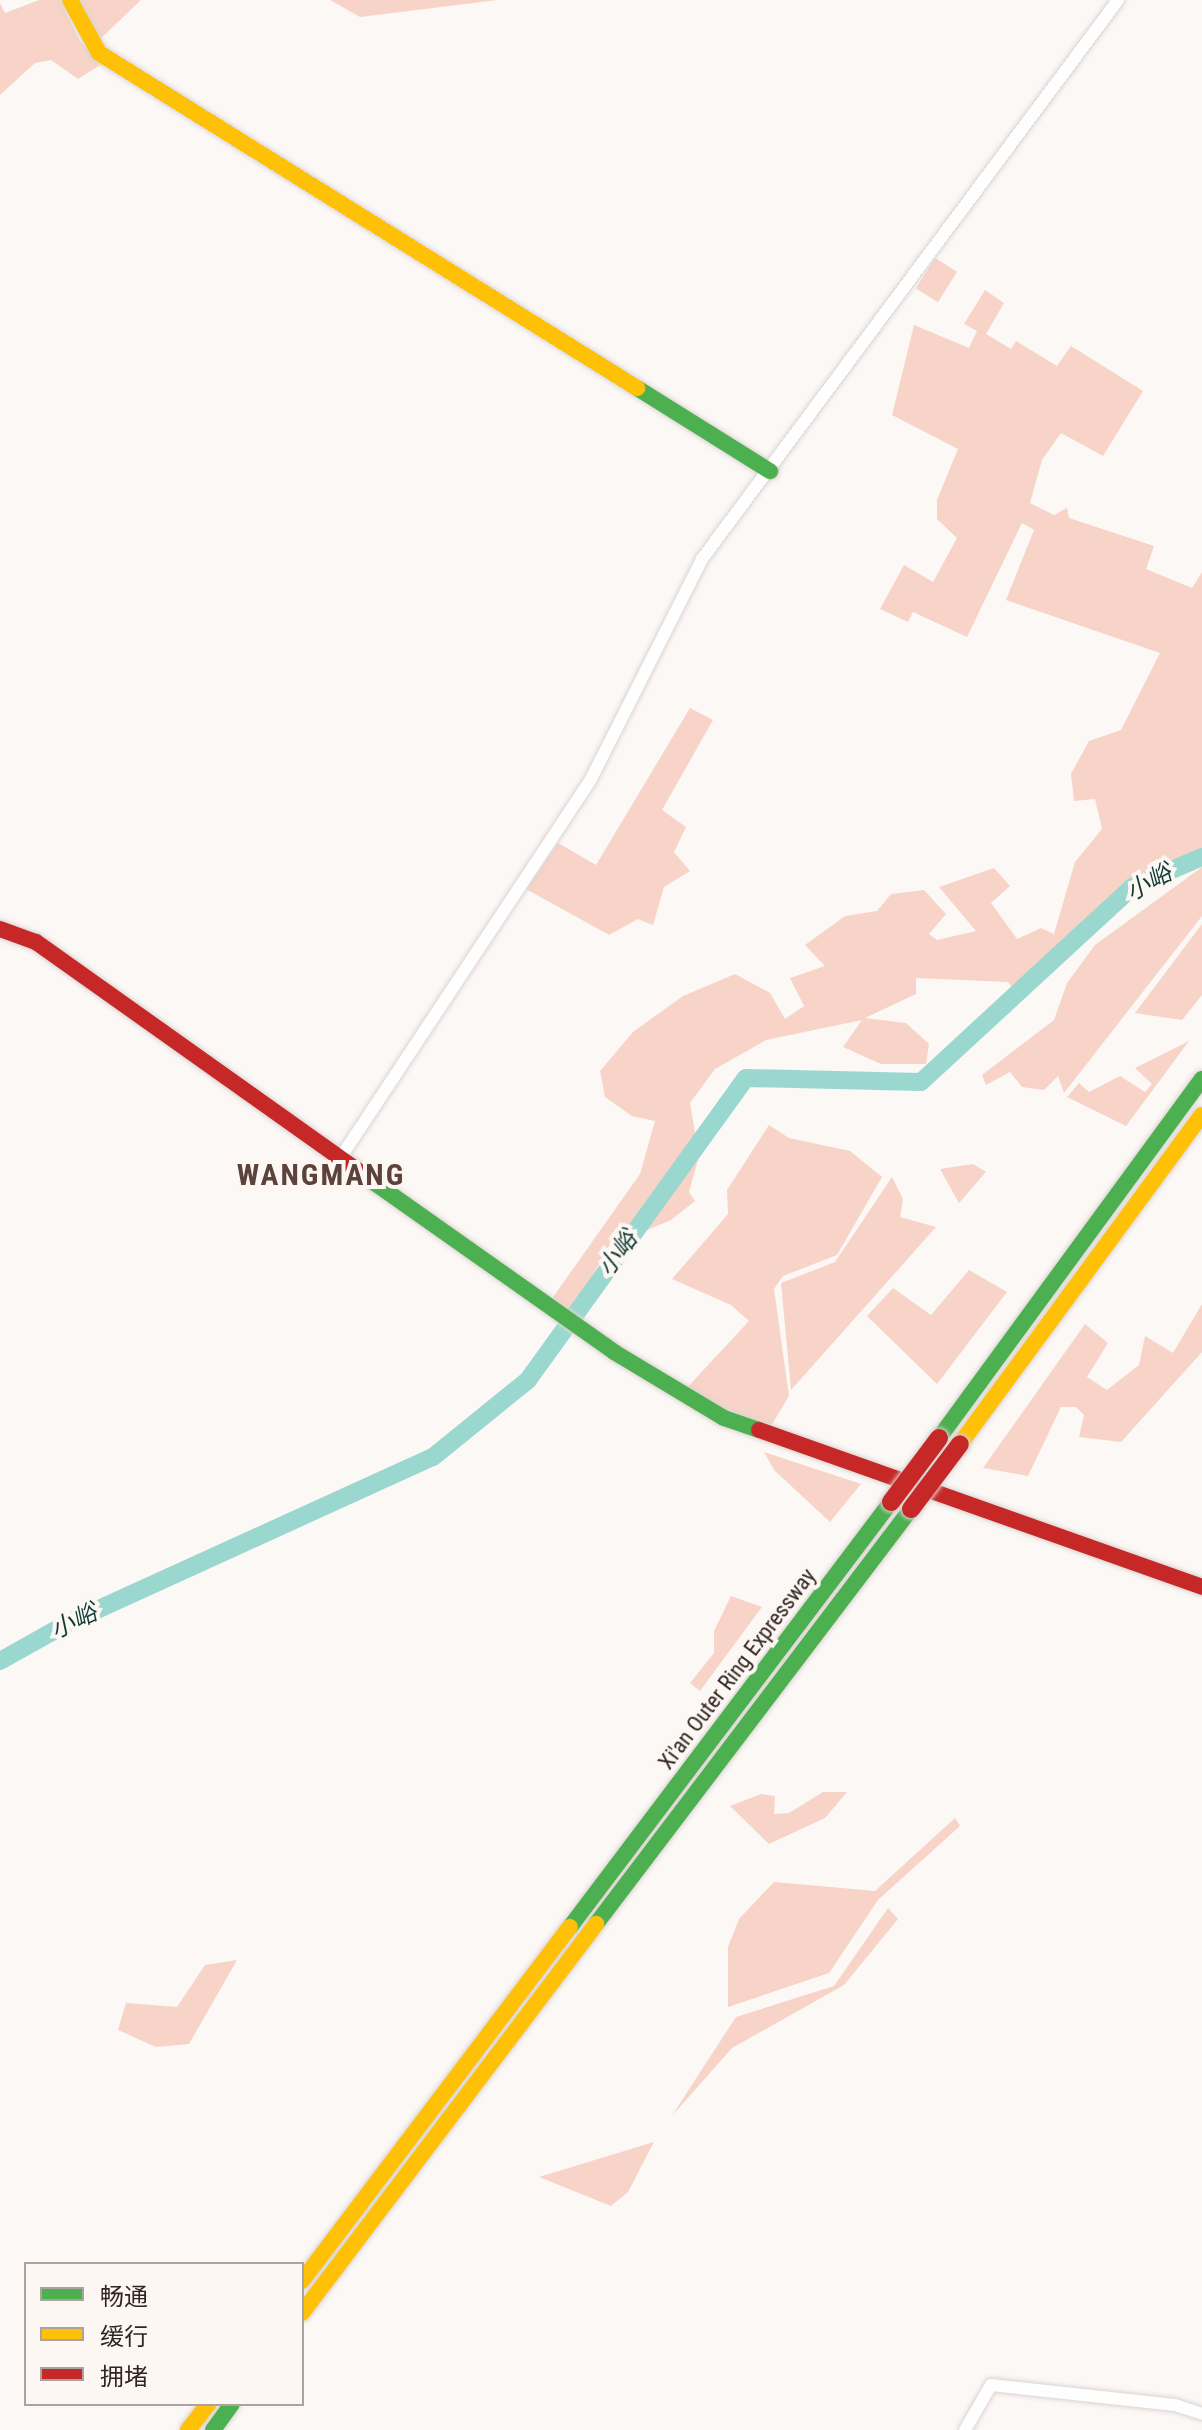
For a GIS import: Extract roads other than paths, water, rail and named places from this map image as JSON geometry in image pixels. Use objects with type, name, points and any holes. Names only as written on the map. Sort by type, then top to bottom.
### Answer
[{"type":"main road","points":[[70,0],[99,53],[770,471]]},
{"type":"main road","points":[[0,929],[36,942],[526,1286],[614,1352],[724,1418],[1202,1587]]},
{"type":"main road","name":"Xi'an Outer Ring Expressway","points":[[304,2278],[939,1438],[1202,1079]]},
{"type":"main road","name":"Xi'an Outer Ring Expressway","points":[[304,2310],[960,1444],[1202,1115]]},
{"type":"main road","points":[[188,2430],[206,2406]]},
{"type":"main road","points":[[213,2430],[231,2406]]},
{"type":"street","points":[[341,1157],[590,781],[702,559],[1118,0]]},
{"type":"street","points":[[965,2430],[991,2385],[1175,2405],[1202,2414]]},
{"type":"waterway","name":"小峪","points":[[0,1661],[66,1624],[433,1457],[528,1380],[746,1078],[921,1082],[1132,887],[1202,857]]},
{"type":"district","name":"WANGMANG","points":[[321,1175]]}]
